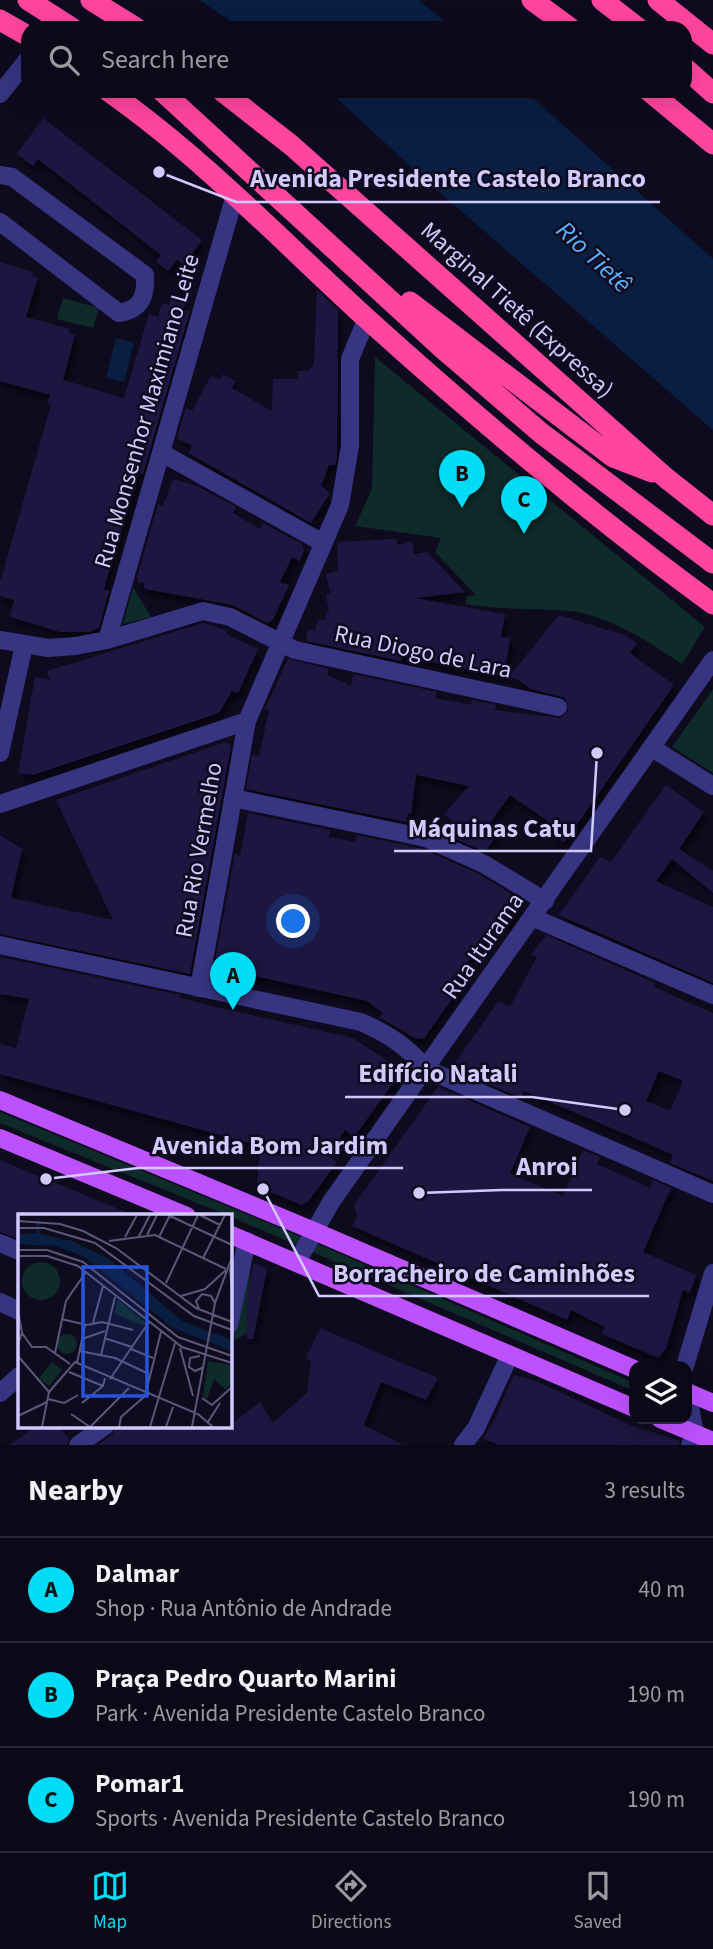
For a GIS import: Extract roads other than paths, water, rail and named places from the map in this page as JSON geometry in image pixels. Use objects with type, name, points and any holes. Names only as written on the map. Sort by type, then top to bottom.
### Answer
[{"type":"highway","points":[[28,0],[61,21]]},
{"type":"highway","points":[[91,0],[125,21]]},
{"type":"highway","points":[[532,0],[560,21]]},
{"type":"highway","points":[[602,0],[629,21]]},
{"type":"highway","points":[[658,0],[684,21]]},
{"type":"highway","points":[[0,20],[21,32]]},
{"type":"highway","points":[[692,27],[713,44]]},
{"type":"highway","points":[[692,74],[713,93]]},
{"type":"highway","points":[[117,98],[235,195],[367,318],[638,549],[713,604]]},
{"type":"highway","points":[[170,98],[347,263],[541,433],[713,563]]},
{"type":"highway","name":"Marginal Tietê (Expressa)","points":[[231,98],[291,145],[667,478],[713,515]]},
{"type":"highway","points":[[657,98],[713,144]]},
{"type":"highway","points":[[347,263],[376,276],[613,457],[667,478]]},
{"type":"main road","points":[[0,1100],[629,1367]]},
{"type":"main road","points":[[0,1138],[182,1214]]},
{"type":"main road","points":[[231,1235],[629,1406]]},
{"type":"main road","points":[[692,1393],[713,1403]]},
{"type":"main road","points":[[668,1424],[692,1439],[713,1441]]},
{"type":"street","points":[[0,94],[21,68]]},
{"type":"street","points":[[0,175],[12,177],[145,275],[144,298],[135,309],[119,313],[0,222]]},
{"type":"street","name":"Rua Monsenhor Maximiano Leite","points":[[107,640],[235,195]]},
{"type":"street","name":"Rua Rio Vermelho","points":[[200,988],[247,722],[340,505],[347,479],[350,446],[350,359],[367,318]]},
{"type":"street","points":[[162,453],[323,543]]},
{"type":"street","name":"Rua Diogo de Lara","points":[[0,640],[48,648],[107,640],[203,611],[230,617],[279,644],[558,707]]},
{"type":"street","points":[[0,753],[24,645]]},
{"type":"street","name":"Rua Iturama","points":[[297,1262],[314,1231],[713,660]]},
{"type":"street","points":[[0,804],[247,722]]},
{"type":"street","points":[[652,748],[713,786]]},
{"type":"street","points":[[233,798],[426,838],[484,864],[545,901]]},
{"type":"street","points":[[534,918],[713,995]]},
{"type":"street","points":[[0,945],[361,1022],[388,1034],[410,1050],[426,1069],[713,1194]]},
{"type":"street","points":[[231,1316],[247,1241]]},
{"type":"street","points":[[0,1243],[18,1251]]},
{"type":"street","points":[[687,1361],[713,1273]]},
{"type":"street","points":[[0,1302],[18,1311]]},
{"type":"street","points":[[463,1445],[476,1428],[510,1355]]},
{"type":"street","points":[[0,1393],[18,1377]]},
{"type":"street","points":[[78,1445],[102,1428]]},
{"type":"water","points":[[200,0],[419,0],[444,21],[231,21]]},
{"type":"water","name":"Rio Tietê","points":[[337,98],[533,98],[713,259],[713,430],[421,176]]},
{"type":"water","points":[[116,338],[134,343],[124,382],[106,378]]},
{"type":"place","name":"Avenida Presidente Castelo Branco","points":[[159,172]]},
{"type":"place","name":"Praça Pedro Quarto Marini","points":[[462,508]]},
{"type":"place","name":"Pomar1","points":[[524,534]]},
{"type":"place","name":"Máquinas Catu","points":[[597,753]]},
{"type":"place","name":"Dalmar","points":[[233,1010]]},
{"type":"place","name":"Edifício Natali","points":[[625,1110]]},
{"type":"place","name":"Avenida Bom Jardim","points":[[46,1179]]},
{"type":"place","name":"Borracheiro de Caminhões","points":[[263,1189]]},
{"type":"place","name":"Anroi","points":[[419,1193]]}]
